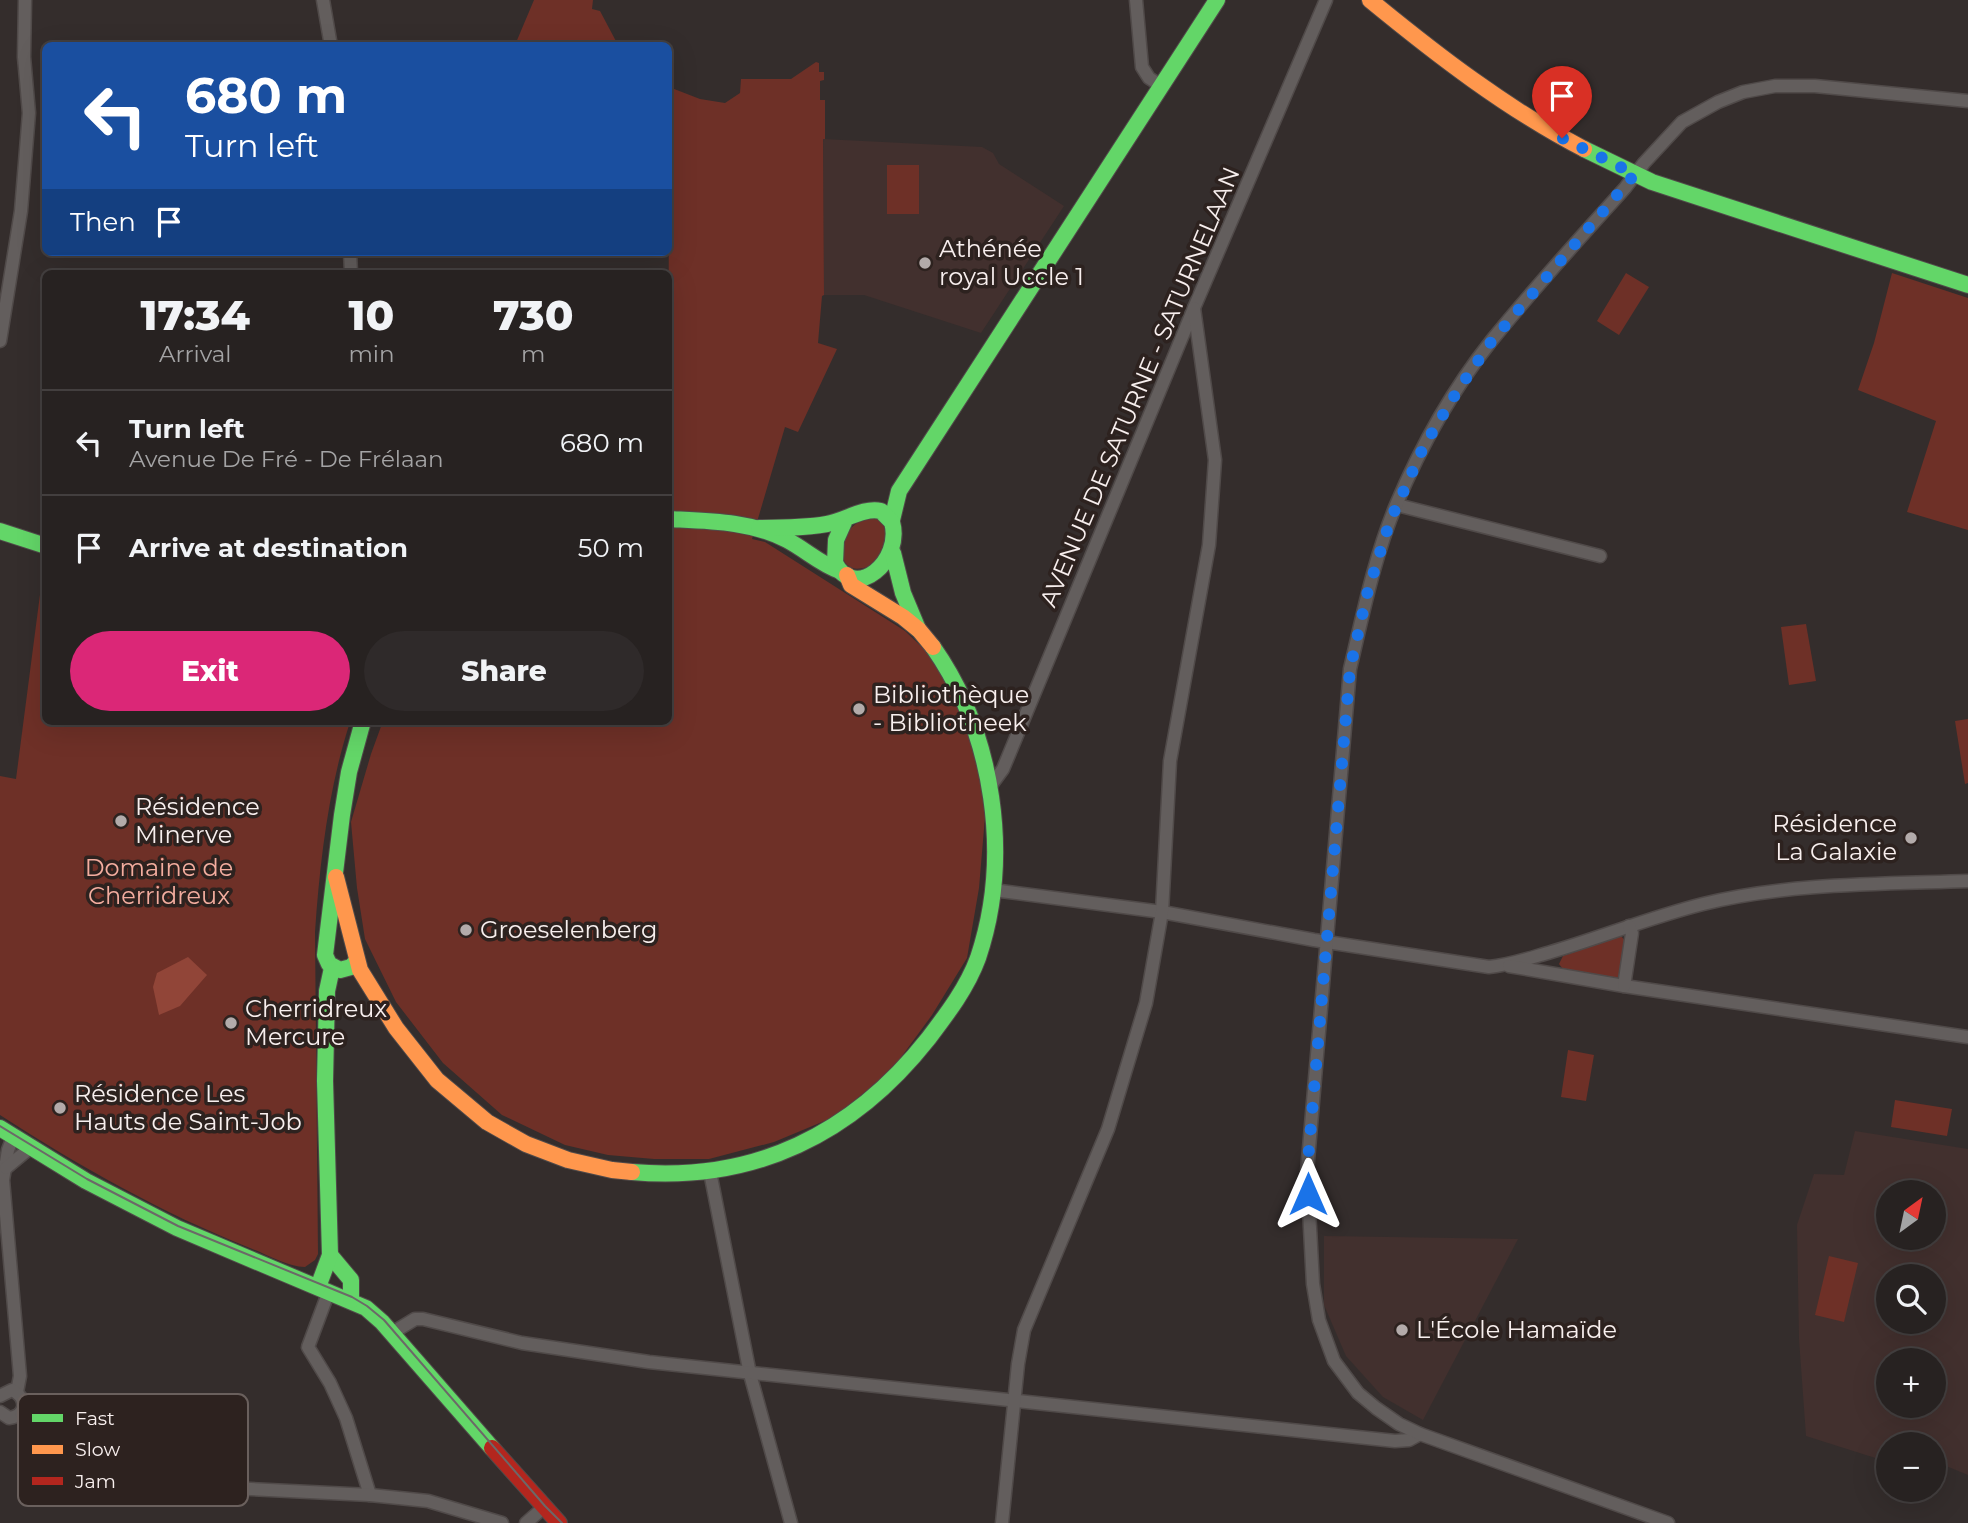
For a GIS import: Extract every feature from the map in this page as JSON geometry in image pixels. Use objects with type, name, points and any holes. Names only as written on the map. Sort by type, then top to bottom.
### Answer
[{"type":"street","points":[[0,341],[21,211],[29,113],[24,57],[25,0]]},
{"type":"street","points":[[323,0],[330,42]]},
{"type":"street","points":[[1136,0],[1142,67],[1149,78],[1160,85]]},
{"type":"street","points":[[918,629],[903,593],[893,553],[895,539],[891,520],[899,491],[1217,0]]},
{"type":"street","name":"AVENUE DE SATURNE - SATURNELAAN","points":[[989,788],[1003,769],[1194,308],[1326,0]]},
{"type":"street","points":[[1373,1],[1513,106],[1587,152],[1635,174],[1968,285]]},
{"type":"street","points":[[1668,1523],[1420,1434],[1399,1424],[1358,1393],[1334,1361],[1319,1320],[1312,1284],[1307,1172],[1350,669],[1367,594],[1396,505],[1424,446],[1491,342],[1682,122],[1743,92],[1775,86],[1815,86],[1968,101]]},
{"type":"street","points":[[1002,1523],[1024,1330],[1112,1116],[1146,1003],[1161,912],[1170,761],[1209,545],[1215,460],[1194,308]]},
{"type":"street","points":[[672,519],[795,529],[845,520],[860,513],[877,510],[889,495],[899,491]]},
{"type":"street","points":[[1396,505],[1600,556]]},
{"type":"street","points":[[877,510],[891,520]]},
{"type":"street","points":[[336,877],[351,940],[357,948],[357,961],[390,1020],[421,1060],[459,1098],[488,1122],[532,1145],[571,1160],[605,1168],[669,1175],[710,1172],[756,1161],[810,1141],[831,1129],[889,1083],[918,1052],[961,992],[977,959],[993,890],[994,836],[989,788],[975,730],[957,689],[929,642],[918,629],[851,585],[843,573],[835,558],[834,543],[845,520]]},
{"type":"street","points":[[759,528],[788,541],[824,565],[843,573],[872,575],[886,564],[893,553]]},
{"type":"street","points":[[0,531],[42,544]]},
{"type":"street","points":[[357,961],[345,970],[332,968],[326,960],[349,772],[362,725]]},
{"type":"street","points":[[993,890],[1161,912],[1326,942],[1489,967],[1554,961],[1629,926],[1704,903],[1752,894],[1873,884],[1968,881]]},
{"type":"street","points":[[1625,986],[1632,933],[1629,926]]},
{"type":"street","points":[[328,945],[337,939],[351,940]]},
{"type":"street","points":[[1506,965],[1554,961],[1625,986],[1968,1037]]},
{"type":"street","points":[[332,968],[327,991],[326,1081],[330,1255],[308,1347],[330,1383],[351,1430],[370,1495]]},
{"type":"street","points":[[6,1133],[86,1181],[177,1228],[351,1300],[372,1312],[559,1523]]},
{"type":"street","points":[[0,1396],[7,1391],[17,1392],[20,1376],[3,1180],[8,1150],[6,1133]]},
{"type":"street","points":[[6,1168],[30,1148]]},
{"type":"street","points":[[710,1172],[750,1374],[792,1523]]},
{"type":"street","points":[[330,1255],[351,1280],[351,1300]]},
{"type":"street","points":[[392,1333],[415,1319],[423,1319],[522,1343],[750,1374],[1395,1441],[1409,1440],[1420,1434]]},
{"type":"street","points":[[0,1412],[9,1418],[18,1414]]},
{"type":"street","points":[[248,1489],[428,1501],[502,1523]]},
{"type":"street","points":[[526,1523],[543,1508]]},
{"type":"shaded area","name":"Athénée royal Uccle 1","points":[[823,139],[982,147],[993,153],[999,164],[1064,206],[981,333],[864,295],[824,295]]},
{"type":"shaded area","points":[[188,957],[207,975],[180,1006],[159,1015],[153,987],[157,973]]},
{"type":"shaded area","points":[[1855,1131],[1968,1149],[1968,1475],[1946,1466],[1946,1432],[1876,1432],[1876,1458],[1806,1436],[1799,1339],[1797,1225],[1814,1174],[1844,1175]]},
{"type":"shaded area","name":"L'École Hamaïde","points":[[1324,1236],[1518,1239],[1423,1420],[1383,1397],[1346,1356],[1324,1305]]},
{"type":"green space","points":[[534,0],[593,0],[592,9],[600,11],[616,42],[516,42]]},
{"type":"green space","points":[[816,62],[819,63],[819,72],[824,72],[824,80],[820,81],[820,100],[825,100],[824,295],[818,343],[837,349],[798,432],[785,427],[752,539],[765,542],[905,631],[926,651],[956,698],[979,767],[985,817],[979,888],[967,958],[932,1015],[891,1071],[834,1117],[774,1142],[709,1159],[654,1159],[608,1155],[565,1145],[502,1115],[443,1063],[396,1002],[365,939],[351,822],[382,725],[672,725],[672,270],[669,270],[669,256],[672,256],[672,88],[700,99],[725,103],[740,93],[741,79],[791,79]]},
{"type":"green space","points":[[887,165],[919,165],[919,214],[887,214]]},
{"type":"green space","points":[[1626,273],[1649,287],[1619,335],[1597,321]]},
{"type":"green space","points":[[1892,273],[1968,298],[1968,530],[1907,512],[1936,421],[1858,390],[1874,343]]},
{"type":"green space","points":[[880,518],[886,540],[880,563],[860,569],[850,567],[839,550],[846,535],[858,522]]},
{"type":"green space","name":"Domaine de Cherridreux","points":[[42,579],[42,725],[349,725],[331,800],[317,905],[318,1254],[315,1260],[305,1267],[277,1260],[153,1204],[0,1115],[0,776],[16,779]]},
{"type":"green space","points":[[1806,624],[1816,681],[1789,685],[1781,627]]},
{"type":"green space","points":[[1968,719],[1968,783],[1965,784],[1955,721]]},
{"type":"green space","points":[[1621,936],[1627,943],[1619,980],[1566,973],[1559,964],[1563,956]]},
{"type":"green space","points":[[1568,1050],[1594,1055],[1586,1101],[1561,1097]]},
{"type":"green space","points":[[1895,1100],[1952,1109],[1947,1136],[1891,1127]]},
{"type":"green space","points":[[1829,1256],[1858,1263],[1844,1322],[1815,1315]]},
{"type":"tram line","points":[[0,1126],[87,1179],[178,1226],[352,1297],[367,1306],[384,1320],[562,1523]]},
{"type":"traffic: fast","points":[[892,520],[899,491],[1217,0]]},
{"type":"traffic: fast","points":[[1584,149],[1652,182],[1968,285]]},
{"type":"traffic: fast","points":[[759,528],[818,525],[867,511],[881,511],[892,522],[894,537],[891,550],[875,572],[865,577],[854,579],[844,574],[835,563],[836,540],[845,520]]},
{"type":"traffic: fast","points":[[672,519],[729,523],[759,529],[787,540],[840,571]]},
{"type":"traffic: fast","points":[[0,531],[42,545]]},
{"type":"traffic: fast","points":[[893,553],[903,593],[918,629]]},
{"type":"traffic: fast","points":[[632,1172],[677,1173],[719,1169],[759,1160],[798,1145],[834,1126],[899,1072],[928,1039],[962,990],[978,958],[988,919],[994,879],[995,838],[991,797],[971,718],[954,681],[933,647]]},
{"type":"traffic: fast","points":[[357,961],[351,967],[340,970],[329,964],[325,955],[342,815],[349,772],[362,725]]},
{"type":"traffic: fast","points":[[318,1287],[330,1255],[325,1081],[327,991],[332,968]]},
{"type":"traffic: fast","points":[[0,1128],[86,1181],[177,1228],[366,1308],[382,1322],[492,1448]]},
{"type":"traffic: fast","points":[[330,1255],[351,1280],[351,1300]]},
{"type":"traffic: slow","points":[[1370,0],[1473,80],[1528,117],[1584,149]]},
{"type":"traffic: slow","points":[[847,575],[851,585],[903,617],[919,630],[933,647]]},
{"type":"traffic: slow","points":[[336,877],[360,970],[396,1028],[437,1080],[487,1122],[526,1144],[568,1160],[632,1172]]},
{"type":"traffic: jam","points":[[492,1448],[559,1523]]},
{"type":"place","name":"Athénée royal Uccle 1","points":[[925,263]]},
{"type":"place","name":"Bibliothèque - Bibliotheek","points":[[859,709]]},
{"type":"place","name":"Résidence Minerve","points":[[121,821]]},
{"type":"place","name":"Résidence La Galaxie","points":[[1911,838]]},
{"type":"place","name":"Groeselenberg","points":[[466,930]]},
{"type":"place","name":"Cherridreux Mercure","points":[[231,1023]]},
{"type":"place","name":"Résidence Les Hauts de Saint-Job","points":[[60,1108]]},
{"type":"place","name":"L'École Hamaïde","points":[[1402,1330]]},
{"type":"route","points":[[1308,1194],[1307,1172],[1350,669],[1367,594],[1396,505],[1424,446],[1458,390],[1491,342],[1635,174],[1616,167],[1562,138]]}]
